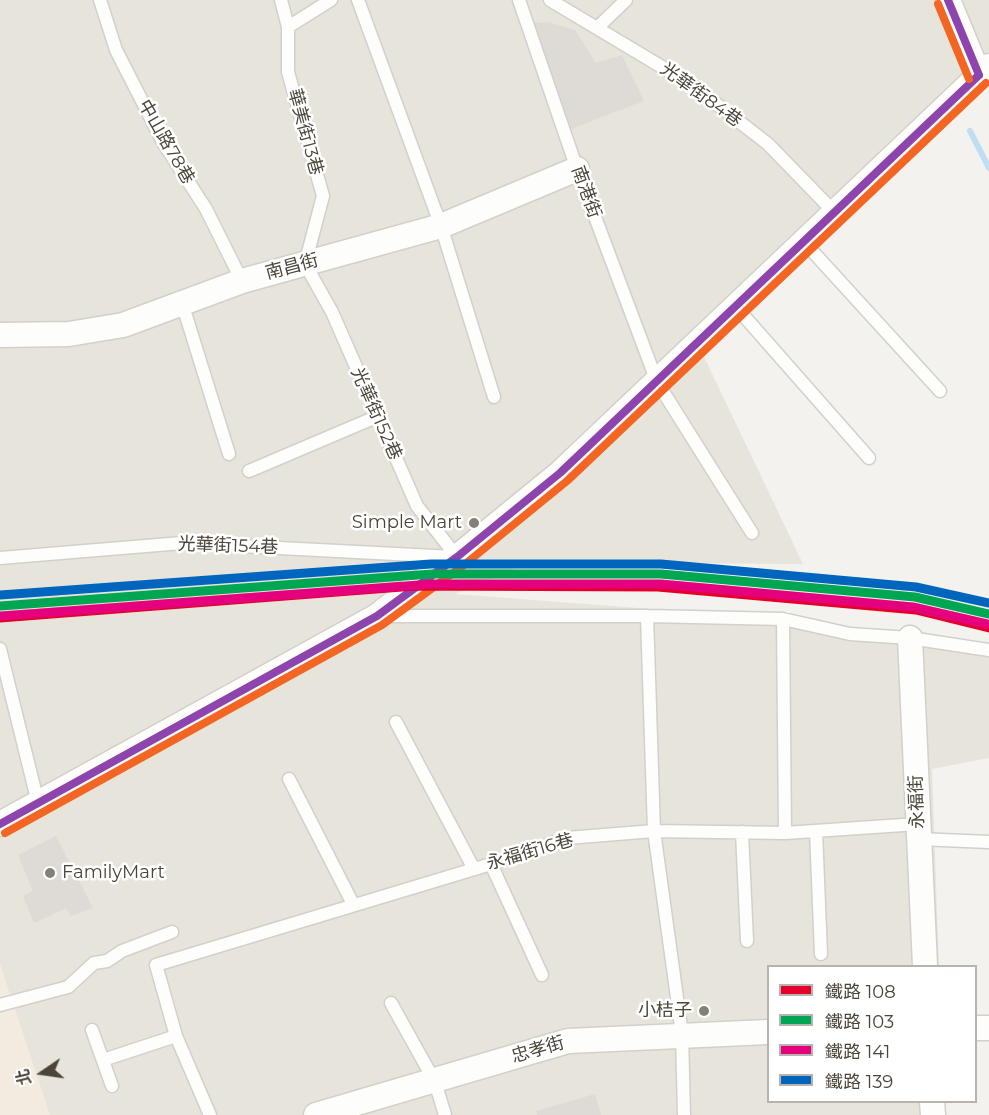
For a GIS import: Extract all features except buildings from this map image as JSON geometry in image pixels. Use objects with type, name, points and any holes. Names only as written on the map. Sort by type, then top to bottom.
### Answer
[{"type":"street","points":[[0,824],[377,616],[414,586],[457,557],[560,472],[984,70],[948,0]]},
{"type":"street","name":"南昌街","points":[[0,335],[69,334],[123,325],[242,281],[441,226],[577,169]]},
{"type":"street","name":"永福街","points":[[909,638],[924,965]]},
{"type":"street","name":"忠孝街","points":[[316,1115],[435,1082],[568,1041],[682,1034],[767,1032]]},
{"type":"lane","name":"中山路78巷","points":[[100,0],[121,60],[164,144],[206,209],[242,281]]},
{"type":"lane","name":"華美街13巷","points":[[281,0],[288,27],[288,72],[322,196],[305,264]]},
{"type":"lane","points":[[288,27],[331,0]]},
{"type":"lane","points":[[358,0],[441,226],[494,397]]},
{"type":"lane","name":"南港街","points":[[519,0],[577,169],[657,382],[752,533]]},
{"type":"lane","name":"光華街84巷","points":[[550,0],[692,85],[759,138],[835,213]]},
{"type":"lane","points":[[598,27],[626,0]]},
{"type":"lane","points":[[804,242],[940,391]]},
{"type":"lane","name":"光華街152巷","points":[[305,264],[333,312],[376,417],[417,507],[457,557]]},
{"type":"lane","points":[[182,303],[229,454]]},
{"type":"lane","points":[[736,307],[869,458]]},
{"type":"lane","points":[[249,471],[376,417]]},
{"type":"lane","name":"光華街154巷","points":[[0,558],[182,543],[457,557]]},
{"type":"lane","points":[[647,615],[654,831],[682,1034],[684,1115]]},
{"type":"lane","points":[[377,616],[647,615],[783,619],[850,634],[909,638],[989,650]]},
{"type":"lane","points":[[783,619],[785,833]]},
{"type":"lane","points":[[0,649],[4,689],[39,803]]},
{"type":"lane","points":[[396,722],[474,869]]},
{"type":"lane","points":[[289,780],[353,904]]},
{"type":"lane","name":"永福街16巷","points":[[176,1036],[156,965],[491,864],[567,838],[654,831],[785,833],[816,831],[918,832],[989,842]]},
{"type":"lane","points":[[816,831],[821,954]]},
{"type":"lane","points":[[742,832],[747,940]]},
{"type":"lane","points":[[491,864],[542,975]]},
{"type":"lane","points":[[0,1005],[68,987],[94,963],[107,961],[122,951],[172,932]]},
{"type":"lane","points":[[391,1003],[435,1082],[445,1115]]},
{"type":"lane","points":[[92,1030],[112,1086]]},
{"type":"lane","points":[[103,1060],[176,1036],[210,1115]]},
{"type":"shaded area","points":[[0,0],[989,0],[989,72],[696,340],[803,564],[529,562],[455,594],[783,619],[989,650],[989,758],[932,769],[939,965],[767,965],[767,1103],[943,1103],[944,1115],[0,1115]]},
{"type":"shaded area","points":[[0,964],[50,1115],[0,1115]]},
{"type":"waterway","points":[[970,131],[989,168]]},
{"type":"rail line","name":"139","points":[[0,595],[431,564],[661,564],[916,587],[989,603]]},
{"type":"rail line","name":"103","points":[[0,606],[432,574],[661,574],[915,597],[989,614]]},
{"type":"rail line","name":"141","points":[[1,616],[432,584],[661,584],[913,607],[987,624]]},
{"type":"rail line","name":"108","points":[[0,618],[415,586],[658,587],[916,610],[989,628]]},
{"type":"transit line","points":[[948,0],[979,75]]},
{"type":"transit line","points":[[938,4],[969,79]]},
{"type":"transit line","points":[[0,824],[377,616],[457,557],[560,473],[979,75]]},
{"type":"transit line","points":[[5,833],[382,625],[464,565],[567,481],[986,83]]},
{"type":"place","name":"Simple Mart","points":[[474,523]]},
{"type":"place","name":"FamilyMart","points":[[50,873]]},
{"type":"place","name":"小桔子","points":[[704,1011]]}]
